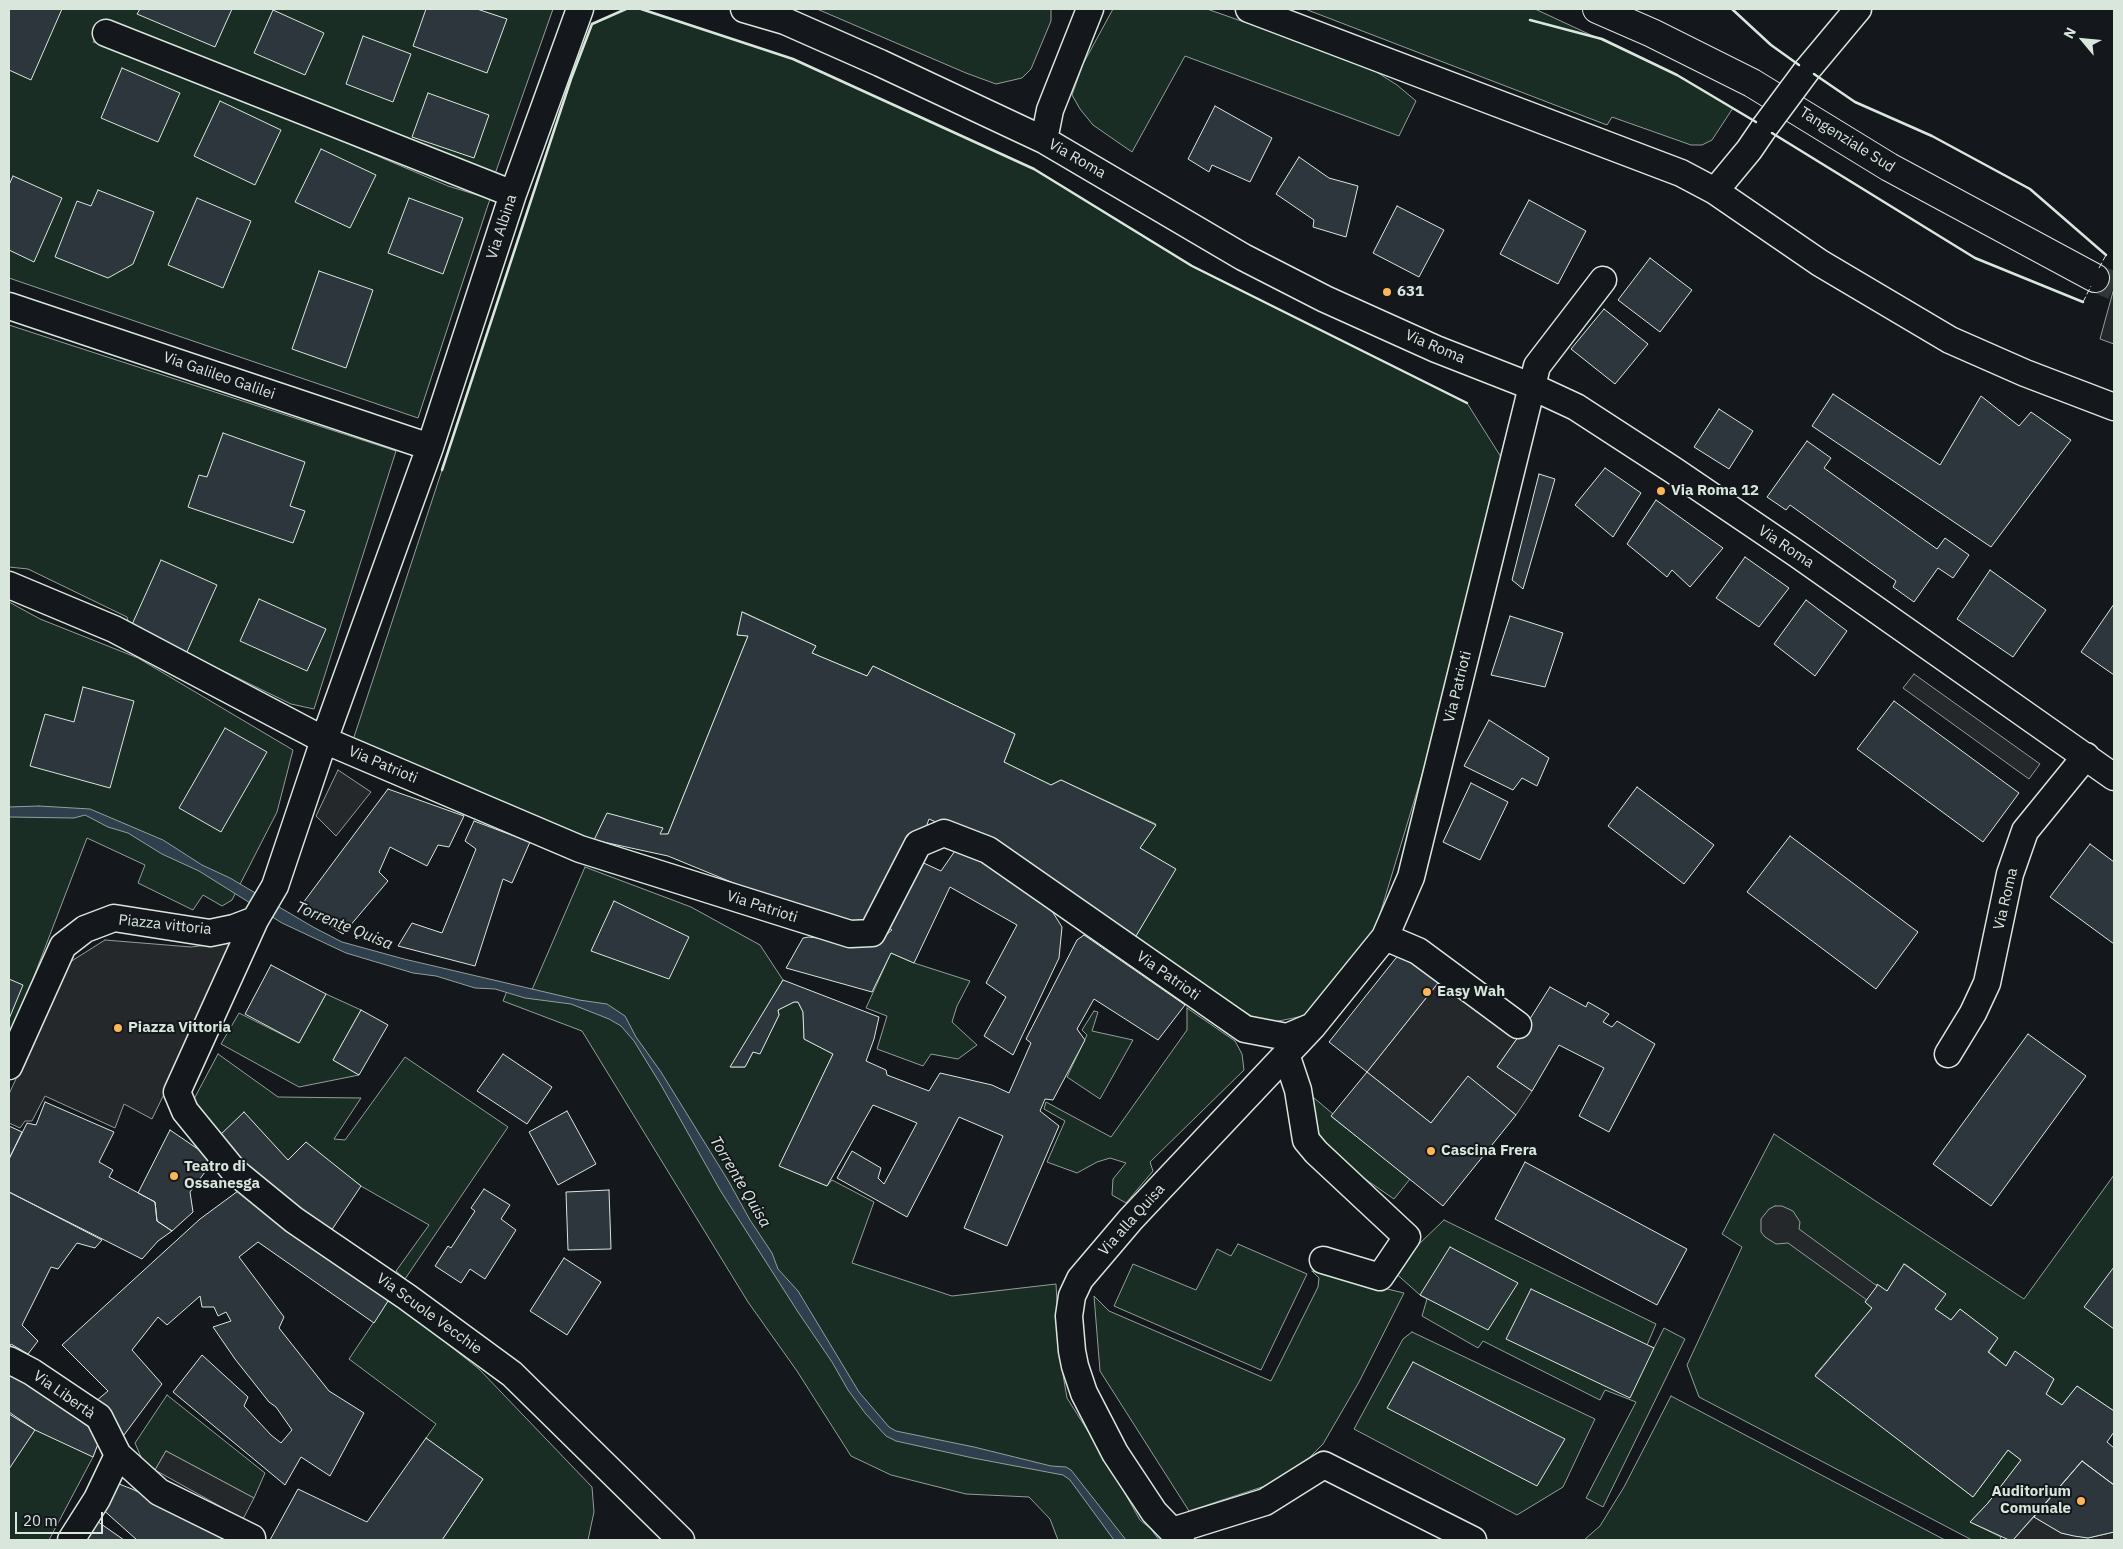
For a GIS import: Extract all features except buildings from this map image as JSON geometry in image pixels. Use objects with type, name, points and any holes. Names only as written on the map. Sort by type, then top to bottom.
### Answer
[{"type":"highway","name":"Tangenziale Sud","points":[[1597,9],[1752,82],[1890,167],[2095,278]]},
{"type":"street","name":"Via Albina","points":[[177,1092],[255,920],[276,886],[324,740],[430,447],[512,194],[580,9]]},
{"type":"street","name":"Via Roma","points":[[744,9],[784,21],[880,63],[1044,140],[1251,262],[1325,299],[1436,349],[1533,387],[1576,407],[1797,554],[2114,777]]},
{"type":"street","points":[[1044,140],[1050,110],[1090,9]]},
{"type":"street","points":[[1249,9],[1681,173],[1715,191],[1820,263],[1950,340],[2114,407]]},
{"type":"street","points":[[1715,191],[1749,150],[1807,70],[1858,9]]},
{"type":"street","points":[[106,33],[512,194]]},
{"type":"street","name":"Via Patrioti","points":[[324,740],[580,849],[850,934],[872,933],[918,844],[944,833],[988,850],[1245,1029],[1287,1037],[1312,1026],[1385,938],[1411,877],[1537,366],[1603,280]]},
{"type":"street","name":"Via Galileo Galilei","points":[[9,306],[430,447]]},
{"type":"street","points":[[9,585],[114,629],[324,740]]},
{"type":"street","name":"Via Roma","points":[[1948,1054],[1973,1013],[1987,983],[2010,874],[2026,831],[2086,756]]},
{"type":"street","name":"Piazza vittoria","points":[[9,1066],[63,946],[85,929],[114,918],[210,933],[234,928],[255,920]]},
{"type":"street","points":[[1385,938],[1418,951],[1518,1025]]},
{"type":"street","name":"Via alla Quisa","points":[[1177,1536],[1154,1512],[1115,1453],[1084,1393],[1075,1366],[1069,1316],[1072,1296],[1080,1279],[1131,1219],[1312,1026]]},
{"type":"street","points":[[1286,1054],[1298,1090],[1306,1140],[1316,1152],[1407,1237],[1380,1277],[1323,1260]]},
{"type":"street","name":"Via Scuole Vecchie","points":[[177,1092],[185,1111],[234,1171],[294,1220],[407,1297],[512,1374],[681,1540]]},
{"type":"street","name":"Via Libertà","points":[[9,1360],[32,1372],[99,1418],[118,1455],[159,1492],[252,1538],[251,1540]]},
{"type":"street","points":[[71,1540],[97,1499],[118,1455]]},
{"type":"street","points":[[1177,1536],[1265,1502],[1324,1465],[1473,1540]]},
{"type":"green space","points":[[9,9],[553,9],[495,174],[106,19],[93,42],[307,126],[448,186],[490,199],[418,418],[9,278]]},
{"type":"green space","points":[[626,9],[641,9],[793,59],[1034,169],[1192,266],[1467,403],[1501,457],[1437,725],[1377,924],[1318,1013],[1264,1024],[1133,941],[1175,869],[1140,848],[1156,824],[1061,780],[1051,785],[1004,762],[1015,734],[873,666],[867,676],[812,653],[816,646],[743,612],[737,635],[748,636],[668,834],[594,840],[516,813],[352,743],[571,79],[592,24]]},
{"type":"green space","points":[[817,9],[1051,9],[1051,21],[1031,69],[1022,78],[996,84]]},
{"type":"green space","points":[[1113,9],[1207,9],[1364,64],[1397,85],[1416,101],[1399,136],[1185,56],[1132,152],[1093,125],[1072,95],[1083,64]]},
{"type":"green space","points":[[1305,9],[1535,9],[1677,75],[1733,108],[1712,140],[1702,145],[1691,145],[1612,117],[1607,125]]},
{"type":"green space","points":[[9,325],[396,451],[314,709],[291,704],[201,660],[130,629],[127,617],[28,569],[9,567]]},
{"type":"green space","points":[[9,602],[40,619],[138,658],[293,750],[277,812],[232,900],[222,906],[203,895],[193,910],[138,883],[145,865],[87,838],[20,1013],[9,1033]]},
{"type":"green space","points":[[585,867],[691,907],[760,945],[783,980],[731,1067],[745,1067],[753,1052],[760,1053],[779,1015],[778,1010],[794,1002],[798,1002],[803,1012],[804,1039],[833,1054],[780,1166],[827,1186],[832,1180],[874,1202],[852,1263],[952,1296],[1056,1284],[1060,1357],[1067,1398],[1105,1458],[1140,1520],[1151,1529],[1159,1540],[1058,1540],[1050,1519],[1029,1497],[966,1494],[891,1475],[851,1456],[797,1371],[748,1302],[582,1031],[503,1001],[507,991],[531,992]]},
{"type":"green space","points":[[891,953],[914,963],[970,981],[957,1006],[952,1022],[977,1045],[958,1059],[931,1054],[923,1066],[877,1049],[887,1016],[866,1008]]},
{"type":"green space","points":[[326,994],[361,1010],[333,1060],[359,1075],[299,1087],[221,1044],[239,1013],[299,1043]]},
{"type":"green space","points":[[1187,1008],[1235,1041],[1242,1054],[1244,1070],[1150,1162],[1153,1171],[1126,1203],[1112,1195],[1113,1179],[1126,1163],[1110,1158],[1097,1162],[1077,1173],[1047,1162],[1065,1121],[1044,1109],[1046,1102],[1111,1137],[1187,1030]]},
{"type":"green space","points":[[1094,1011],[1098,1012],[1092,1031],[1133,1040],[1100,1099],[1067,1077],[1087,1035],[1082,1030]]},
{"type":"green space","points":[[218,1054],[278,1097],[361,1098],[334,1139],[345,1140],[405,1057],[508,1127],[405,1279],[396,1271],[429,1225],[361,1186],[306,1143],[288,1160],[217,1138],[194,1099]]},
{"type":"green space","points":[[1307,1092],[1333,1114],[1332,1117],[1410,1179],[1394,1199],[1329,1154],[1313,1122]]},
{"type":"green space","points":[[1774,1134],[2024,1299],[2114,1175],[2114,1411],[2077,1386],[2062,1405],[2046,1394],[2054,1379],[2015,1352],[2006,1366],[1989,1352],[1997,1338],[1960,1309],[1951,1320],[1935,1309],[1945,1294],[1905,1264],[1887,1291],[1877,1285],[1865,1302],[1872,1308],[1815,1375],[1973,1497],[2008,1450],[2021,1460],[1988,1503],[1970,1522],[2001,1537],[2000,1540],[1972,1540],[1699,1397],[1687,1365],[1742,1247],[1722,1234]]},
{"type":"green space","points":[[1444,1220],[1656,1324],[1647,1345],[1654,1348],[1664,1328],[1685,1339],[1603,1507],[1586,1498],[1636,1402],[1605,1390],[1600,1400],[1483,1341],[1478,1348],[1422,1316],[1427,1299],[1392,1270]]},
{"type":"green space","points":[[1238,1244],[1307,1274],[1261,1370],[1114,1306],[1133,1264],[1196,1290],[1217,1249],[1231,1256]]},
{"type":"green space","points":[[1312,1271],[1404,1293],[1359,1382],[1323,1444],[1300,1467],[1265,1486],[1189,1511],[1100,1371],[1094,1296],[1109,1311],[1271,1381],[1318,1287],[1319,1278]]},
{"type":"green space","points":[[390,1298],[479,1369],[592,1487],[594,1512],[588,1540],[442,1540],[483,1479],[426,1438],[436,1424],[349,1359]]},
{"type":"green space","points":[[1412,1332],[1595,1419],[1563,1487],[1517,1515],[1354,1429],[1403,1339]]},
{"type":"green space","points":[[9,1373],[56,1403],[101,1436],[93,1457],[49,1540],[9,1540]]},
{"type":"green space","points":[[167,1395],[265,1473],[254,1498],[166,1451],[155,1470],[148,1466],[141,1457],[135,1443]]},
{"type":"green space","points":[[1671,1396],[1945,1540],[1584,1540],[1600,1526],[1624,1487]]},
{"type":"shaded area","points":[[2114,288],[2114,344],[2100,339]]},
{"type":"shaded area","points":[[1914,674],[2040,764],[2029,779],[1903,688]]},
{"type":"shaded area","points":[[338,770],[371,792],[336,836],[316,816]]},
{"type":"shaded area","name":"Piazza Vittoria","points":[[105,940],[191,947],[238,941],[152,1119],[124,1104],[115,1128],[45,1096],[32,1121],[25,1121],[20,1128],[9,1123],[9,1094],[70,962]]},
{"type":"shaded area","points":[[1443,977],[1521,1033],[1497,1067],[1532,1091],[1516,1115],[1468,1077],[1431,1123],[1367,1072]]},
{"type":"shaded area","points":[[1775,1206],[1782,1206],[1793,1211],[1800,1222],[1799,1229],[1877,1286],[1867,1300],[1788,1243],[1776,1244],[1765,1237],[1761,1232],[1761,1219],[1769,1209]]},
{"type":"shaded area","points":[[166,1451],[254,1498],[243,1519],[155,1470]]},
{"type":"shaded area","points":[[2034,1517],[2061,1533],[2088,1538],[2114,1532],[2114,1540],[2013,1540]]},
{"type":"water","points":[[39,806],[90,809],[163,840],[202,865],[230,878],[342,942],[404,959],[579,1000],[607,1004],[625,1016],[636,1037],[661,1072],[729,1182],[750,1220],[772,1253],[778,1269],[798,1291],[859,1392],[889,1427],[896,1431],[974,1447],[1051,1466],[1066,1467],[1071,1470],[1126,1540],[1114,1540],[1070,1480],[1063,1475],[973,1458],[896,1441],[886,1436],[865,1413],[848,1390],[832,1362],[720,1190],[634,1041],[621,1026],[609,1019],[571,1004],[525,998],[495,989],[475,988],[436,976],[413,973],[346,953],[282,923],[199,871],[162,854],[128,833],[108,827],[85,815],[74,818],[9,817],[9,807]]},
{"type":"tunnel","points":[[2095,278],[2114,286]]},
{"type":"fence","points":[[2099,268],[2106,255]]},
{"type":"fence","points":[[2083,302],[2091,286]]},
{"type":"wall","points":[[442,470],[571,79],[592,24],[626,9]]},
{"type":"wall","points":[[641,9],[793,59],[1034,169],[1192,266],[1467,403]]},
{"type":"wall","points":[[1732,9],[1771,45],[1799,65]]},
{"type":"wall","points":[[1530,20],[1602,39],[1677,75],[1756,122]]},
{"type":"wall","points":[[1814,74],[1855,102],[1932,136],[2030,189],[2106,255]]},
{"type":"wall","points":[[1772,133],[1975,258],[2083,302]]},
{"type":"place","name":"631","points":[[1387,292]]},
{"type":"place","name":"Via Roma 12","points":[[1661,491]]},
{"type":"place","name":"Easy Wah","points":[[1427,992]]},
{"type":"place","name":"Piazza Vittoria","points":[[118,1028]]},
{"type":"place","name":"Cascina Frera","points":[[1431,1151]]},
{"type":"place","name":"Teatro di Ossanesga","points":[[174,1176]]},
{"type":"place","name":"Auditorium Comunale","points":[[2081,1501]]},
{"type":"water label","name":"Torrente Quisa","points":[[344,926]]},
{"type":"water label","name":"Torrente Quisa","points":[[740,1182]]}]
